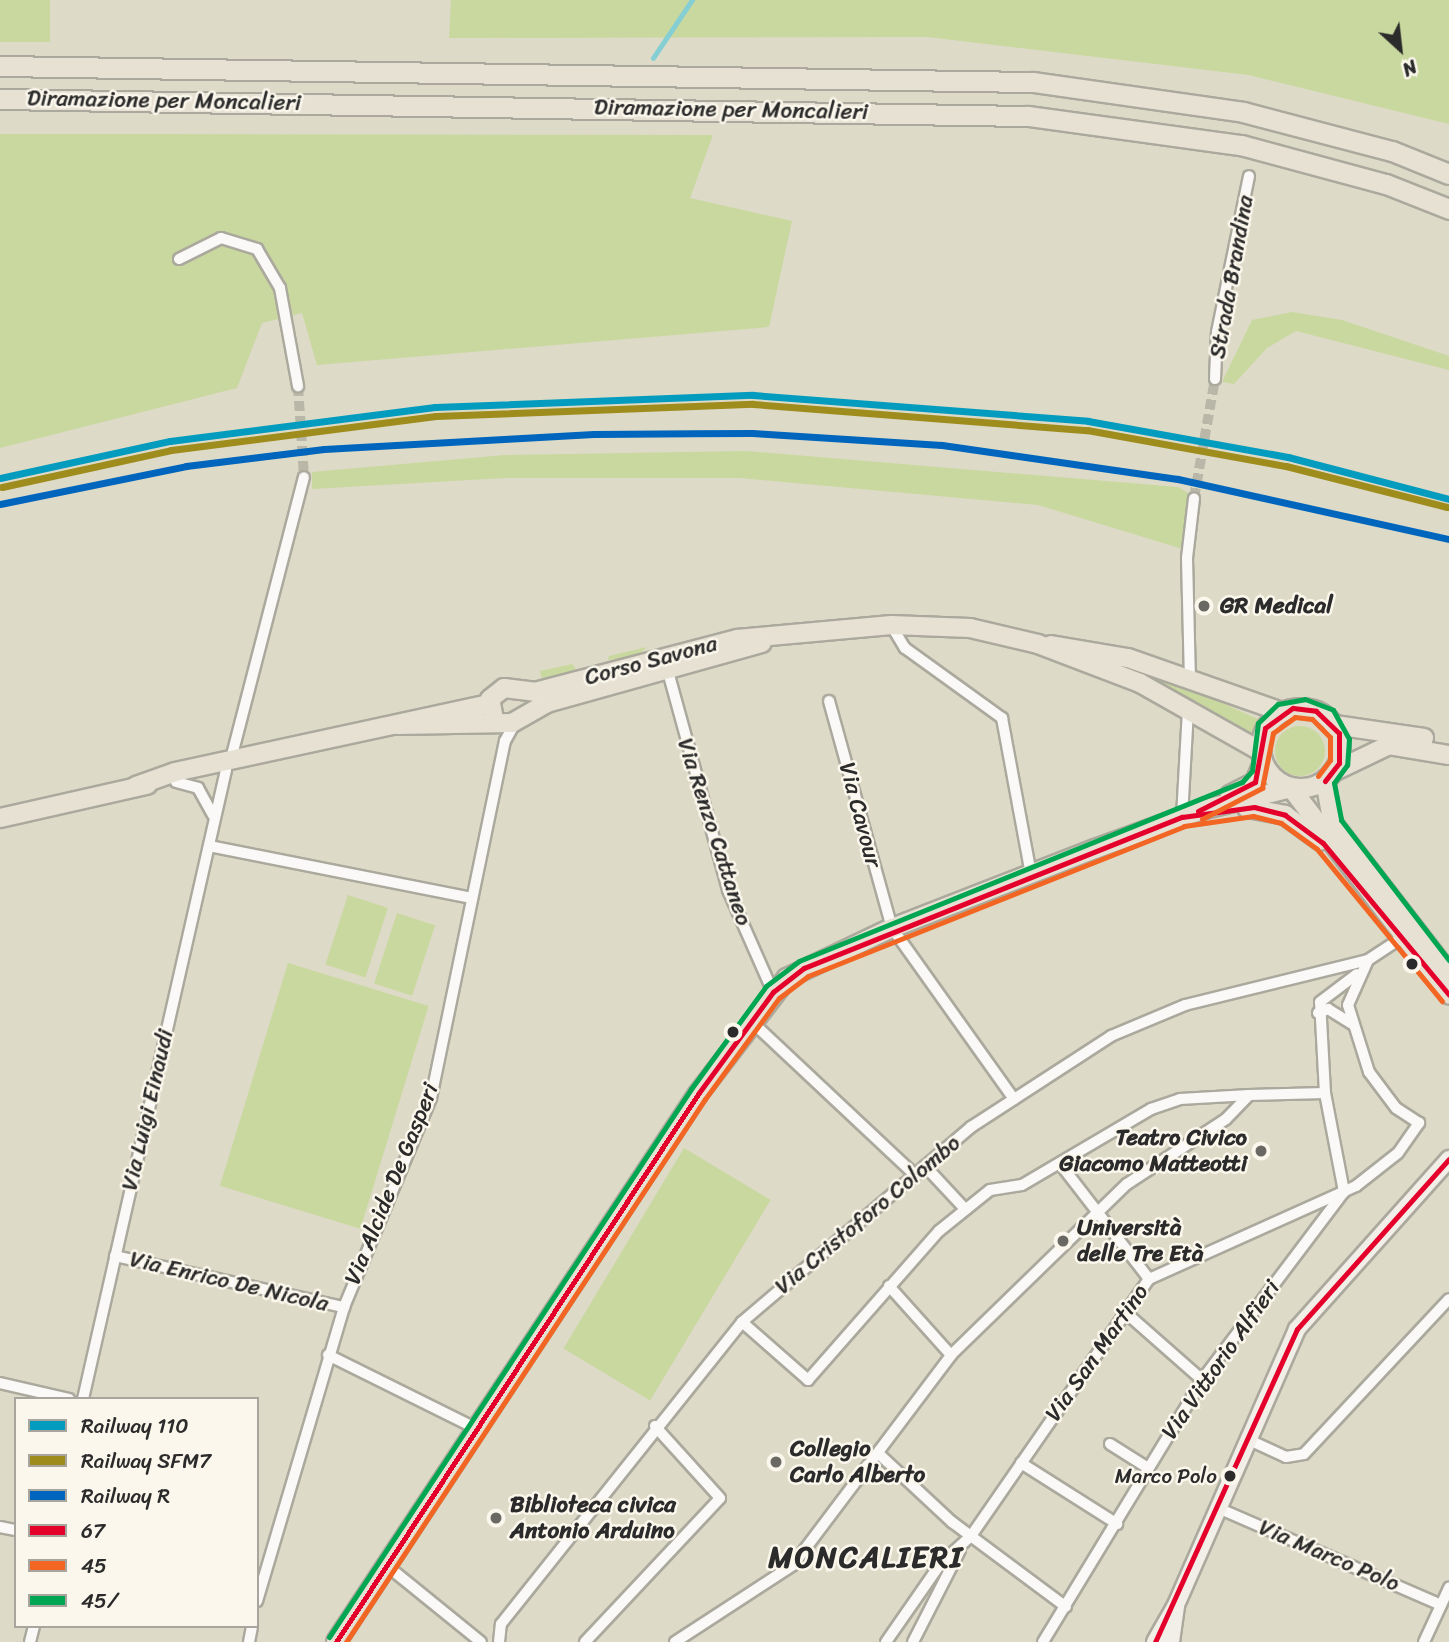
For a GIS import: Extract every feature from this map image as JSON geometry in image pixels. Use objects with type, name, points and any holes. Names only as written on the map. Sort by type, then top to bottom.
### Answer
[{"type":"highway","name":"Diramazione per Moncalieri","points":[[0,65],[1033,82],[1243,112],[1392,151],[1449,174]]},
{"type":"highway","name":"Diramazione per Moncalieri","points":[[0,99],[1028,116],[1241,145],[1386,184],[1449,209]]},
{"type":"main road","name":"Corso Savona","points":[[494,715],[499,689],[519,692],[737,639],[891,625],[970,628],[1038,644],[1140,683],[1188,709],[1262,757]]},
{"type":"main road","name":"Corso Savona","points":[[0,818],[398,725],[494,715],[520,716],[667,668],[785,635]]},
{"type":"main road","name":"Corso Savona","points":[[1038,644],[1088,648],[1282,712]]},
{"type":"main road","points":[[519,692],[520,716]]},
{"type":"main road","points":[[1205,809],[1255,782],[1262,757],[1265,728],[1282,712],[1317,710],[1335,725],[1449,743]]},
{"type":"main road","points":[[1335,725],[1342,752],[1329,776],[1333,824],[1449,974]]},
{"type":"main road","points":[[337,1642],[750,1020],[773,992],[804,968],[892,928],[1182,817],[1329,776],[1389,745],[1449,755]]},
{"type":"main road","points":[[1262,757],[1291,788],[1343,864],[1449,995]]},
{"type":"main road","name":"Corso Savona","points":[[136,786],[176,782],[229,765]]},
{"type":"main road","points":[[1205,809],[1279,812],[1343,864]]},
{"type":"main road","points":[[1154,1642],[1176,1605],[1286,1350],[1312,1309],[1449,1159]]},
{"type":"main road","points":[[1171,1642],[1176,1605]]},
{"type":"street","name":"Strada Brandina","points":[[1215,379],[1217,332],[1250,176]]},
{"type":"street","points":[[179,259],[221,238],[257,250],[280,288],[298,386]]},
{"type":"street","name":"Via Luigi Einaudi","points":[[83,1397],[214,821],[304,477]]},
{"type":"street","points":[[1190,681],[1187,558],[1194,498]]},
{"type":"street","points":[[891,625],[905,648],[1002,718],[1031,874]]},
{"type":"street","name":"Via Renzo Cattaneo","points":[[667,668],[728,890],[773,992]]},
{"type":"street","name":"Via Cavour","points":[[830,701],[892,928],[1013,1099]]},
{"type":"street","points":[[1182,817],[1188,709]]},
{"type":"street","points":[[494,715],[505,741]]},
{"type":"street","name":"Via Alcide De Gasperi","points":[[259,1594],[344,1307],[431,1098],[505,741],[520,716]]},
{"type":"street","points":[[176,782],[207,797],[214,821]]},
{"type":"street","points":[[209,846],[472,898]]},
{"type":"street","points":[[1352,1024],[1349,992],[1357,974],[1368,960],[1403,937]]},
{"type":"street","name":"Via Cristoforo Colombo","points":[[499,1642],[501,1624],[655,1426],[742,1322],[925,1167],[1013,1099],[1111,1036],[1185,1005],[1368,960]]},
{"type":"street","points":[[1344,1192],[1325,1093],[1318,1013],[1327,995],[1357,974]]},
{"type":"street","points":[[1318,1013],[1333,1011],[1352,1024]]},
{"type":"street","points":[[750,1020],[915,1175]]},
{"type":"street","name":"Via San Martino","points":[[960,1550],[1149,1279],[1344,1192],[1398,1153],[1419,1123],[1396,1108],[1369,1072],[1352,1024]]},
{"type":"street","points":[[742,1322],[808,1380],[889,1286],[965,1209],[990,1190],[1022,1185],[1151,1109],[1180,1099],[1325,1093]]},
{"type":"street","points":[[675,1642],[793,1565],[951,1356],[1128,1184],[1226,1119],[1249,1095]]},
{"type":"street","points":[[1060,1165],[1149,1279]]},
{"type":"street","points":[[925,1167],[965,1209]]},
{"type":"street","name":"Via Vittorio Alfieri","points":[[1044,1642],[1202,1380],[1344,1192]]},
{"type":"street","name":"Via Enrico De Nicola","points":[[115,1256],[344,1307]]},
{"type":"street","points":[[889,1286],[951,1356]]},
{"type":"street","points":[[1247,1439],[1286,1457],[1304,1454],[1449,1299]]},
{"type":"street","points":[[1125,1312],[1202,1380]]},
{"type":"street","points":[[328,1355],[477,1429]]},
{"type":"street","points":[[0,1383],[60,1397]]},
{"type":"street","points":[[585,1642],[720,1498],[655,1426]]},
{"type":"street","points":[[1110,1444],[1148,1468]]},
{"type":"street","points":[[878,1454],[971,1536],[1066,1607]]},
{"type":"street","points":[[1021,1463],[1117,1524]]},
{"type":"street","name":"Via Marco Polo","points":[[1218,1508],[1441,1605]]},
{"type":"street","points":[[886,1642],[941,1563],[960,1550]]},
{"type":"street","points":[[913,1642],[960,1550]]},
{"type":"street","points":[[386,1565],[481,1642]]},
{"type":"street","points":[[1424,1642],[1449,1588]]},
{"type":"green space","points":[[0,0],[50,0],[50,42],[0,42]]},
{"type":"green space","points":[[451,0],[1449,0],[1449,124],[1249,75],[927,37],[449,38]]},
{"type":"green space","points":[[0,134],[713,135],[690,198],[792,221],[769,327],[317,365],[302,313],[262,323],[237,388],[0,448]]},
{"type":"green space","points":[[1292,312],[1342,320],[1449,356],[1449,370],[1296,331],[1267,348],[1234,384],[1222,382],[1252,320]]},
{"type":"green space","points":[[746,451],[1178,487],[1188,493],[1186,550],[1038,505],[740,478],[505,478],[312,489],[312,472],[505,455]]},
{"type":"green space","points":[[647,647],[636,657],[608,660],[609,656]]},
{"type":"green space","points":[[572,664],[576,669],[543,684],[540,671]]},
{"type":"green space","points":[[1126,665],[1162,676],[1260,720],[1251,734]]},
{"type":"green space","points":[[1300,726],[1318,733],[1325,751],[1318,769],[1300,776],[1282,769],[1275,751],[1282,733]]},
{"type":"green space","points":[[348,895],[388,908],[365,977],[325,964]]},
{"type":"green space","points":[[397,913],[435,925],[412,996],[374,983]]},
{"type":"green space","points":[[288,963],[429,1006],[360,1229],[220,1186]]},
{"type":"green space","points":[[684,1148],[771,1200],[650,1401],[563,1349]]},
{"type":"waterway","points":[[653,58],[692,0]]},
{"type":"tunnel","points":[[1194,498],[1215,379]]},
{"type":"tunnel","points":[[298,386],[304,477]]},
{"type":"rail line","name":"110","points":[[0,478],[170,441],[435,407],[753,395],[1088,421],[1288,457],[1449,499]]},
{"type":"rail line","name":"SFM7","points":[[2,487],[171,450],[436,416],[753,404],[1087,430],[1286,466],[1447,507]]},
{"type":"rail line","name":"R","points":[[0,504],[186,466],[324,449],[594,434],[752,433],[942,445],[1178,479],[1449,539]]},
{"type":"transit line","name":"45/","points":[[329,1637],[691,1089],[766,986],[799,961],[1242,782],[1252,771],[1258,723],[1278,704],[1305,699],[1333,710],[1349,739],[1347,765],[1334,783],[1341,820],[1449,960]]},
{"type":"transit line","name":"67","points":[[1198,811],[1255,782],[1265,728],[1293,708],[1316,711],[1339,733],[1339,763],[1325,781]]},
{"type":"transit line","name":"45","points":[[1202,819],[1262,788],[1273,733],[1295,717],[1312,719],[1330,737],[1330,760],[1318,776]]},
{"type":"transit line","name":"67","points":[[336,1642],[698,1094],[773,992],[804,968],[1182,817],[1254,807],[1285,815],[1323,843],[1449,995]]},
{"type":"transit line","name":"45","points":[[346,1642],[705,1099],[779,998],[808,976],[1184,826],[1253,816],[1281,823],[1317,849],[1442,1001]]},
{"type":"transit line","name":"67","points":[[1155,1642],[1297,1329],[1449,1159]]},
{"type":"place","name":"GR Medical","points":[[1204,606]]},
{"type":"place","name":"Teatro Civico Giacomo Matteotti","points":[[1261,1151]]},
{"type":"place","name":"Università delle Tre Età","points":[[1063,1241]]},
{"type":"place","name":"Collegio Carlo Alberto","points":[[776,1462]]},
{"type":"place","name":"Marco Polo","points":[[1230,1476]]},
{"type":"place","name":"Biblioteca civica Antonio Arduino","points":[[496,1518]]},
{"type":"district","name":"MONCALIERI","points":[[866,1557]]}]
